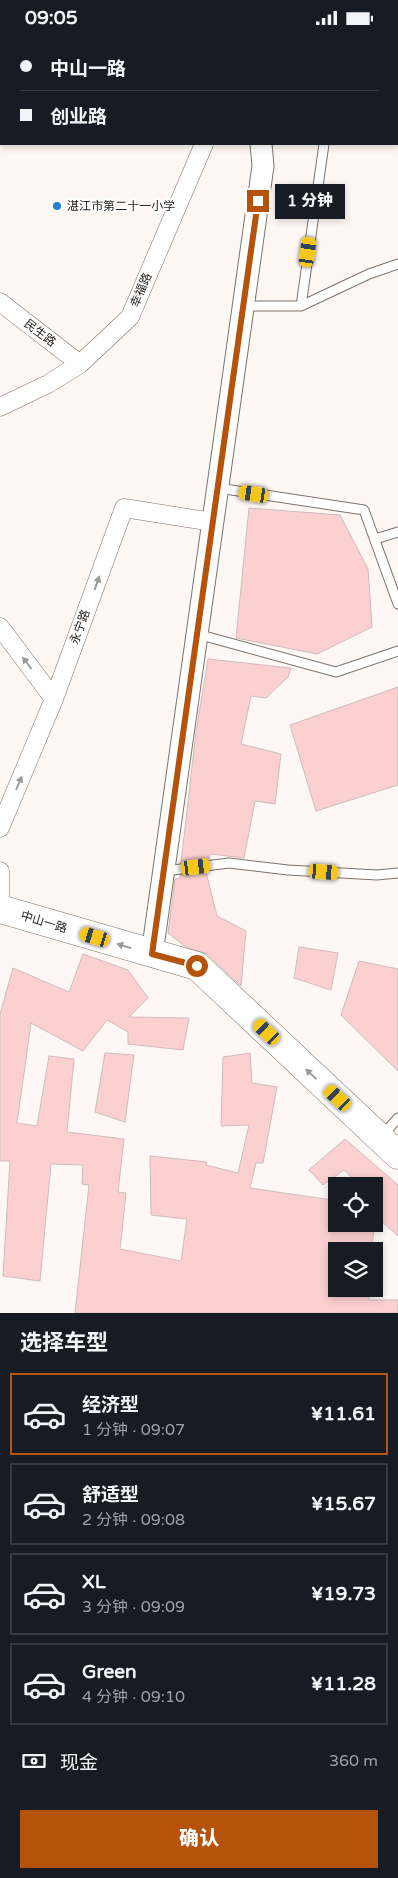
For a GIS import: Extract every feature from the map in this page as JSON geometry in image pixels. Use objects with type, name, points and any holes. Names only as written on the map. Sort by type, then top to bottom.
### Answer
[{"type":"main road","name":"中山一路","points":[[0,909],[197,966],[389,1147]]},
{"type":"street","name":"幸福路","points":[[0,407],[48,384],[80,363],[130,317],[204,145]]},
{"type":"street","points":[[152,954],[263,166],[261,145]]},
{"type":"street","name":"民生路","points":[[0,302],[80,363]]},
{"type":"street","name":"永宁路","points":[[0,828],[54,699],[124,508],[213,522]]},
{"type":"street","points":[[0,627],[54,699]]},
{"type":"street","points":[[0,871],[0,909]]},
{"type":"lane","points":[[300,306],[324,145]]},
{"type":"lane","points":[[243,306],[300,306],[369,274],[398,264]]},
{"type":"lane","points":[[218,488],[364,510],[398,604]]},
{"type":"lane","points":[[375,539],[398,532]]},
{"type":"lane","points":[[197,634],[336,672],[398,651]]},
{"type":"lane","points":[[164,871],[229,863],[288,870],[377,875],[398,873]]},
{"type":"lane","points":[[389,1147],[398,1118]]},
{"type":"building","points":[[249,508],[340,515],[368,569],[372,627],[317,654],[236,638]]},
{"type":"building","points":[[208,659],[291,668],[288,677],[266,698],[251,696],[241,744],[281,754],[275,804],[255,801],[244,858],[211,854],[208,859],[181,863],[196,732]]},
{"type":"building","points":[[398,687],[398,785],[316,811],[290,725]]},
{"type":"building","points":[[206,872],[217,916],[246,931],[241,986],[207,954],[186,947],[168,933],[175,879],[180,878],[180,875]]},
{"type":"building","points":[[299,947],[338,953],[331,990],[294,978]]},
{"type":"building","points":[[83,954],[128,970],[148,998],[129,1017],[189,1018],[183,1050],[128,1044],[128,1032],[107,1020],[83,1051],[31,1023],[17,1123],[37,1126],[49,1056],[74,1059],[67,1132],[124,1139],[118,1192],[126,1193],[120,1249],[181,1261],[187,1219],[151,1215],[150,1156],[207,1162],[206,1165],[238,1173],[249,1125],[221,1126],[223,1057],[250,1053],[252,1083],[277,1087],[263,1163],[256,1163],[250,1188],[328,1199],[328,1232],[373,1232],[373,1242],[328,1242],[328,1297],[369,1297],[369,1300],[398,1300],[398,1313],[75,1313],[89,1185],[82,1184],[83,1165],[51,1164],[40,1281],[3,1276],[10,1161],[0,1161],[0,1014],[13,968],[69,992]]},
{"type":"building","points":[[359,961],[398,969],[398,1071],[341,1015]]},
{"type":"building","points":[[105,1053],[134,1055],[125,1122],[95,1112]]},
{"type":"building","points":[[345,1139],[398,1185],[398,1236],[383,1223],[383,1177],[351,1177],[344,1170],[334,1177],[328,1177],[328,1181],[323,1185],[309,1170]]},
{"type":"place","name":"湛江市第二十一小学","points":[[57,206]]},
{"type":"route","points":[[197,966],[152,954],[258,201]]}]
